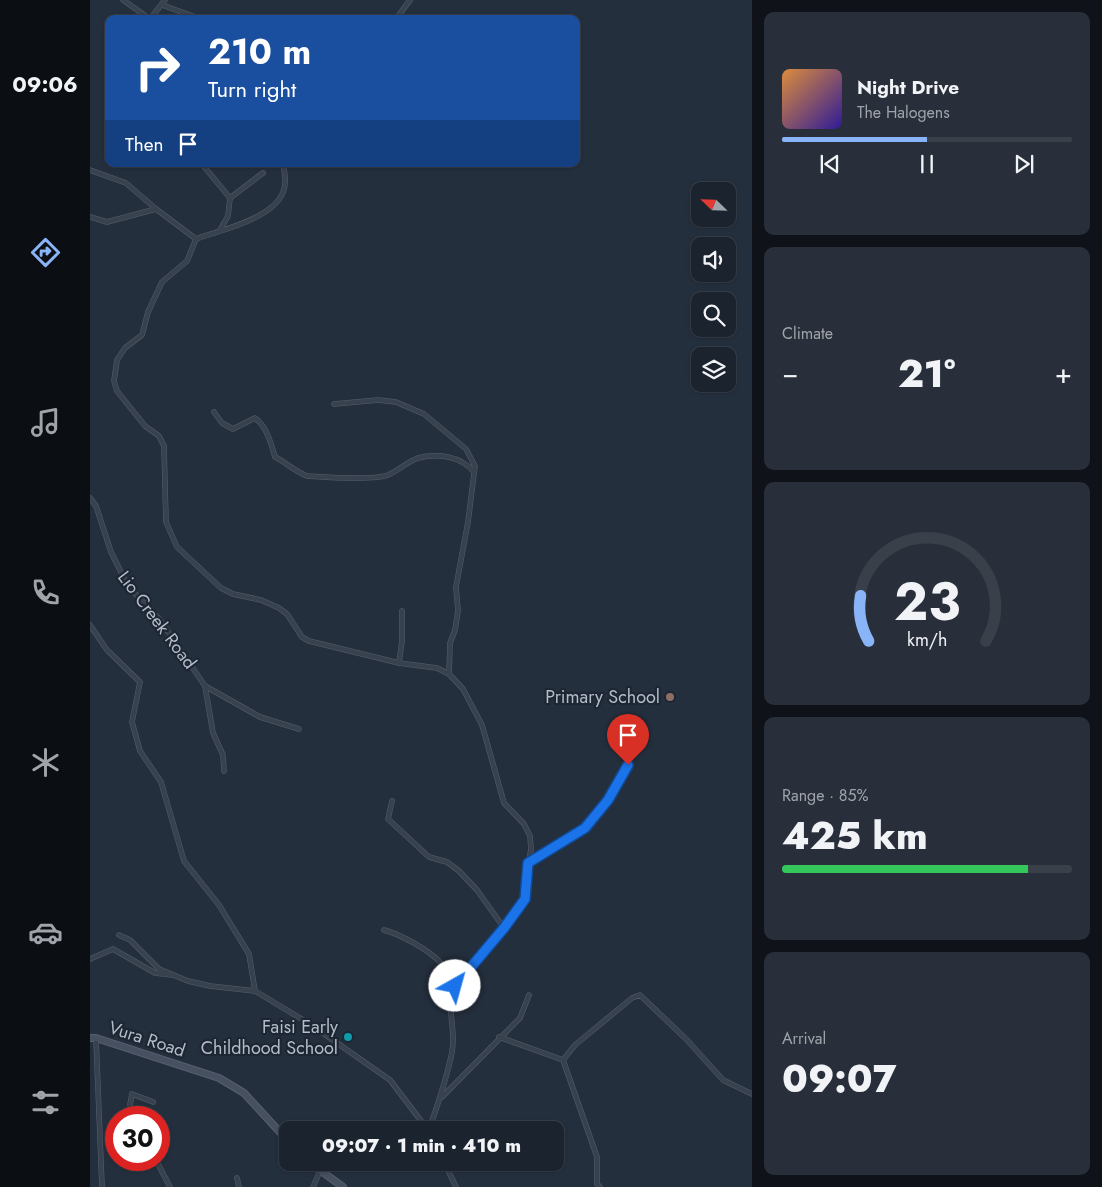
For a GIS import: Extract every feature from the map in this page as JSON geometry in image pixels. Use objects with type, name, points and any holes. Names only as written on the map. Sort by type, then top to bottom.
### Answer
[{"type":"street","points":[[123,0],[144,15]]},
{"type":"street","points":[[153,15],[165,0]]},
{"type":"street","points":[[399,15],[410,0]]},
{"type":"street","points":[[162,5],[189,15]]},
{"type":"street","points":[[204,167],[230,198],[228,216],[219,230]]},
{"type":"street","points":[[283,167],[286,184],[273,206],[256,218],[196,239],[187,261],[162,282],[148,312],[142,335],[125,348],[117,360],[114,382],[117,391],[145,426],[158,436],[164,446],[166,522],[177,546],[221,588],[233,594],[261,600],[279,608],[287,614],[296,630],[308,641],[399,663],[438,668],[449,674],[463,689],[482,725],[504,803],[524,824],[530,836],[531,849],[525,899],[504,928],[455,986],[450,1000],[452,1050],[432,1121]]},
{"type":"street","points":[[90,170],[126,182],[156,209],[196,239]]},
{"type":"street","points":[[230,198],[263,173]]},
{"type":"street","points":[[90,216],[107,222],[156,209]]},
{"type":"street","points":[[334,404],[378,400],[396,402],[424,414],[466,449],[475,466],[468,522],[456,586],[458,611],[450,643],[449,674]]},
{"type":"street","points":[[214,412],[222,423],[232,428],[254,418],[259,422],[271,441],[275,457],[285,462],[295,471],[307,476],[387,475],[418,458],[434,457],[455,458],[466,463],[474,472]]},
{"type":"street","name":"Lio Creek Road","points":[[90,498],[96,506],[110,552],[128,586],[160,620],[205,686]]},
{"type":"street","points":[[399,663],[402,641],[402,611]]},
{"type":"street","points":[[90,625],[107,650],[140,682],[132,722],[140,751],[161,782],[184,861],[220,905],[248,954],[255,991]]},
{"type":"street","points":[[205,686],[260,717],[299,729]]},
{"type":"street","points":[[205,686],[213,733],[223,755],[224,771]]},
{"type":"street","points":[[528,863],[585,828],[608,800],[628,765]]},
{"type":"street","points":[[392,801],[388,818],[428,856],[447,862],[459,871],[477,890],[504,928]]},
{"type":"street","points":[[384,930],[400,934],[442,963],[448,978],[455,986]]},
{"type":"street","points":[[119,935],[130,940],[159,969],[210,986],[255,991],[310,1024],[390,1080],[422,1121]]},
{"type":"street","points":[[90,959],[114,949],[123,952],[140,966],[155,973],[174,975]]},
{"type":"street","points":[[440,1098],[520,1018],[529,995]]},
{"type":"street","points":[[563,1060],[575,1045],[632,998],[640,995],[687,1040],[723,1080],[752,1094]]},
{"type":"street","points":[[499,1037],[563,1060],[591,1134],[597,1157],[597,1184],[600,1187]]},
{"type":"street","points":[[93,1038],[102,1187]]},
{"type":"street","name":"Vura Road","points":[[93,1038],[219,1078],[244,1093],[279,1131]]},
{"type":"street","points":[[130,1106],[132,1094],[153,1102]]},
{"type":"street","points":[[162,1171],[170,1187]]},
{"type":"street","points":[[313,1187],[320,1171],[344,1187]]},
{"type":"street","points":[[448,1171],[456,1187]]},
{"type":"street","points":[[237,1178],[238,1187]]},
{"type":"place","name":"Primary School","points":[[670,697]]},
{"type":"place","name":"Faisi Early Childhood School","points":[[348,1037]]},
{"type":"route","points":[[455,986],[458,980],[504,928],[525,899],[528,863],[585,828],[608,800],[628,765]]}]
